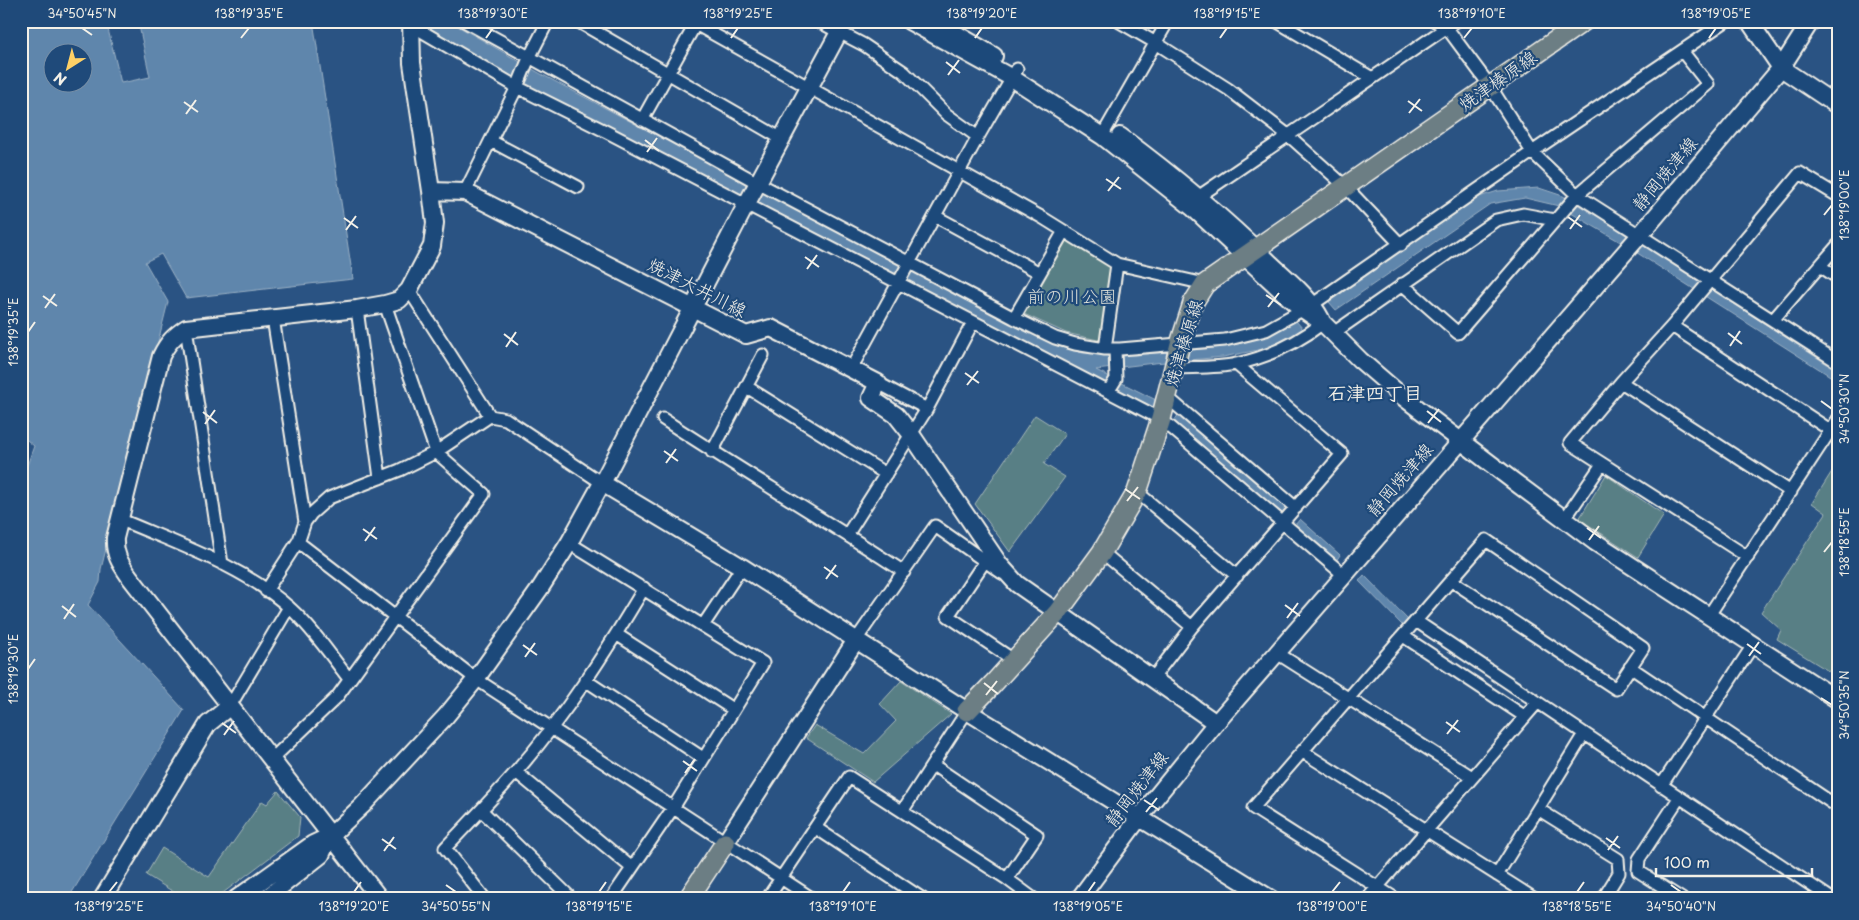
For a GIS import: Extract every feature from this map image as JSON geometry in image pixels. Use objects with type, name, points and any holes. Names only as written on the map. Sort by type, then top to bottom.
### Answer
[{"type":"main road","name":"焼津榛原線","points":[[967,711],[994,684],[1058,612],[1102,552],[1137,492],[1164,409],[1193,303],[1205,284],[1584,21]]},
{"type":"main road","points":[[688,899],[725,843]]},
{"type":"street","points":[[464,21],[758,183],[1014,318],[1055,338],[1081,345],[1236,364],[1274,353],[1327,329],[1402,284],[1496,220],[1523,214],[1555,220]]},
{"type":"street","points":[[465,192],[548,21]]},
{"type":"street","points":[[577,21],[782,139]]},
{"type":"street","points":[[818,21],[842,27],[864,45],[904,72],[946,114],[978,137]]},
{"type":"street","points":[[909,21],[1015,74]]},
{"type":"street","points":[[1118,21],[1228,89],[1288,135],[1345,186],[1401,244]]},
{"type":"street","points":[[1105,132],[1168,21]]},
{"type":"street","points":[[1276,21],[1372,78]]},
{"type":"street","points":[[1435,21],[1451,24],[1532,152],[1576,196],[1635,241],[1708,281],[1838,362]]},
{"type":"street","points":[[1178,356],[1225,340],[1266,330],[1307,307],[1726,21]]},
{"type":"street","points":[[1749,21],[1782,68],[1838,106]]},
{"type":"street","name":"静岡焼津線","points":[[1079,899],[1139,818],[1216,722],[1462,441],[1782,68],[1811,21]]},
{"type":"street","points":[[411,23],[517,87],[608,132],[973,322],[1112,383],[1164,409],[1296,508]]},
{"type":"street","points":[[380,899],[119,561],[114,547],[119,519],[161,356],[168,342],[174,336],[186,328],[357,309],[385,304],[398,300],[409,290],[432,246],[434,223],[431,190],[412,63],[411,23]]},
{"type":"street","points":[[642,120],[669,74],[693,23],[1064,231],[1118,264],[1205,284]]},
{"type":"street","points":[[943,23],[1015,74],[1105,132],[1198,197],[1250,252],[1360,360],[1389,385],[1564,520],[1838,700]]},
{"type":"street","points":[[1198,197],[1451,24]]},
{"type":"street","points":[[236,899],[313,844],[330,836],[362,806],[446,716],[476,679],[539,590],[569,543],[602,483],[746,205],[842,27]]},
{"type":"street","points":[[1402,284],[1458,333],[1576,196],[1708,84],[1682,51]]},
{"type":"street","points":[[851,369],[908,262],[1015,74]]},
{"type":"street","points":[[1105,132],[1178,196],[1250,252]]},
{"type":"street","points":[[490,141],[578,187]]},
{"type":"street","points":[[1748,557],[1570,442],[1620,382],[1672,326],[1800,173],[1838,196]]},
{"type":"street","name":"焼津大井川線","points":[[431,190],[465,192],[746,335],[772,328],[878,384]]},
{"type":"street","points":[[935,216],[1040,273]]},
{"type":"street","points":[[1014,318],[1064,231]]},
{"type":"street","points":[[1773,320],[1838,244]]},
{"type":"street","points":[[1112,383],[1112,350],[1118,264]]},
{"type":"street","points":[[1820,266],[1838,278]]},
{"type":"street","points":[[409,290],[490,416]]},
{"type":"street","points":[[272,759],[338,697],[349,679],[484,494],[436,452],[385,304]]},
{"type":"street","points":[[357,309],[380,478]]},
{"type":"street","points":[[273,318],[305,522]]},
{"type":"street","points":[[847,534],[927,409],[973,322]]},
{"type":"street","points":[[1672,326],[1830,430]]},
{"type":"street","points":[[186,328],[222,564]]},
{"type":"street","points":[[712,452],[763,355]]},
{"type":"street","points":[[1152,678],[1192,627],[1342,454],[1236,364]]},
{"type":"street","points":[[1620,382],[1790,492]]},
{"type":"street","points":[[927,409],[878,384],[871,398],[896,415],[911,434],[1000,564],[1017,584]]},
{"type":"street","points":[[747,387],[886,474]]},
{"type":"street","points":[[1164,409],[1283,523],[1344,575]]},
{"type":"street","points":[[266,591],[298,542],[305,522],[329,498],[400,470],[436,452],[490,416],[506,419],[602,483],[742,567],[967,711],[1271,899]]},
{"type":"street","points":[[663,419],[712,452],[847,534],[904,572]]},
{"type":"street","points":[[1709,616],[1838,419]]},
{"type":"street","points":[[1564,520],[1602,464]]},
{"type":"street","points":[[1137,492],[1237,576]]},
{"type":"street","points":[[119,519],[222,564],[266,591],[289,607],[298,616],[349,679]]},
{"type":"street","points":[[725,843],[856,640],[935,526],[1216,722]]},
{"type":"street","points":[[1396,899],[1253,808],[1486,540],[1643,648],[1616,689],[1452,580]]},
{"type":"street","points":[[298,542],[476,679],[812,899]]},
{"type":"street","points":[[569,543],[704,624],[763,663],[673,808],[611,899]]},
{"type":"street","points":[[1102,552],[1192,627]]},
{"type":"street","points":[[985,561],[948,616],[1015,660]]},
{"type":"street","points":[[704,624],[742,567]]},
{"type":"street","points":[[484,899],[445,848],[516,772],[550,728],[616,634],[644,588]]},
{"type":"street","points":[[102,899],[208,724],[230,706],[289,607]]},
{"type":"street","points":[[1416,621],[1832,899]]},
{"type":"street","points":[[616,634],[734,710]]},
{"type":"street","points":[[1403,636],[1524,716]]},
{"type":"street","points":[[1661,786],[1753,645]]},
{"type":"street","points":[[1277,653],[1472,777]]},
{"type":"street","points":[[1630,667],[1838,806]]},
{"type":"street","points":[[585,680],[703,758]]},
{"type":"street","points":[[1367,899],[1537,703]]},
{"type":"street","points":[[903,810],[967,711]]},
{"type":"street","points":[[1496,875],[1584,734]]},
{"type":"street","points":[[1303,752],[1535,899]]},
{"type":"street","points":[[933,765],[1037,835],[1007,879]]},
{"type":"street","points":[[516,772],[632,868]]},
{"type":"street","points":[[767,899],[849,777],[903,810],[1034,899]]},
{"type":"street","points":[[1680,798],[1639,859],[1638,870],[1682,899]]},
{"type":"street","points":[[1538,809],[1618,859],[1619,873],[1603,899]]},
{"type":"street","points":[[481,810],[572,899]]},
{"type":"street","points":[[816,828],[923,899]]},
{"type":"street","points":[[271,897],[321,855],[330,836]]},
{"type":"green space","name":"前の川公園","points":[[1064,240],[1069,240],[1113,267],[1102,337],[1098,340],[1066,333],[1024,314],[1024,309]]},
{"type":"green space","points":[[1035,415],[1065,434],[1044,464],[1065,477],[1010,552],[975,504]]},
{"type":"green space","points":[[1838,462],[1838,677],[1777,639],[1781,630],[1761,612],[1826,513],[1812,503]]},
{"type":"green space","points":[[1606,475],[1664,515],[1638,557],[1579,519]]},
{"type":"green space","points":[[901,681],[951,714],[873,782],[806,738],[815,725],[864,754],[896,721],[880,704]]},
{"type":"green space","points":[[278,791],[300,817],[298,836],[215,899],[185,899],[146,875],[162,848],[209,877],[262,801],[267,804]]},
{"type":"water","points":[[21,21],[106,21],[121,83],[150,77],[138,21],[313,21],[353,279],[186,298],[161,254],[145,262],[168,302],[101,569],[100,582],[88,605],[184,710],[68,899],[21,899],[21,482],[34,446],[21,435]]},
{"type":"water","points":[[415,21],[449,21],[541,74],[918,274],[1062,347],[1083,353],[1134,355],[1215,348],[1260,337],[1296,321],[1303,329],[1302,333],[1268,348],[1223,357],[1096,370],[1158,401],[1153,407],[922,292],[771,210],[532,88]]},
{"type":"water","points":[[1539,188],[1563,196],[1667,260],[1838,371],[1838,381],[1617,240],[1559,206],[1525,198],[1490,204],[1336,310],[1329,302],[1331,298],[1395,252],[1479,197],[1498,191]]},
{"type":"water","points":[[1179,414],[1286,508],[1282,513],[1174,421]]},
{"type":"water","points":[[1300,519],[1340,555],[1336,561],[1295,525]]},
{"type":"water","points":[[1364,575],[1409,621],[1403,626],[1359,581]]},
{"type":"district","name":"石津四丁目","points":[[1375,393]]}]
